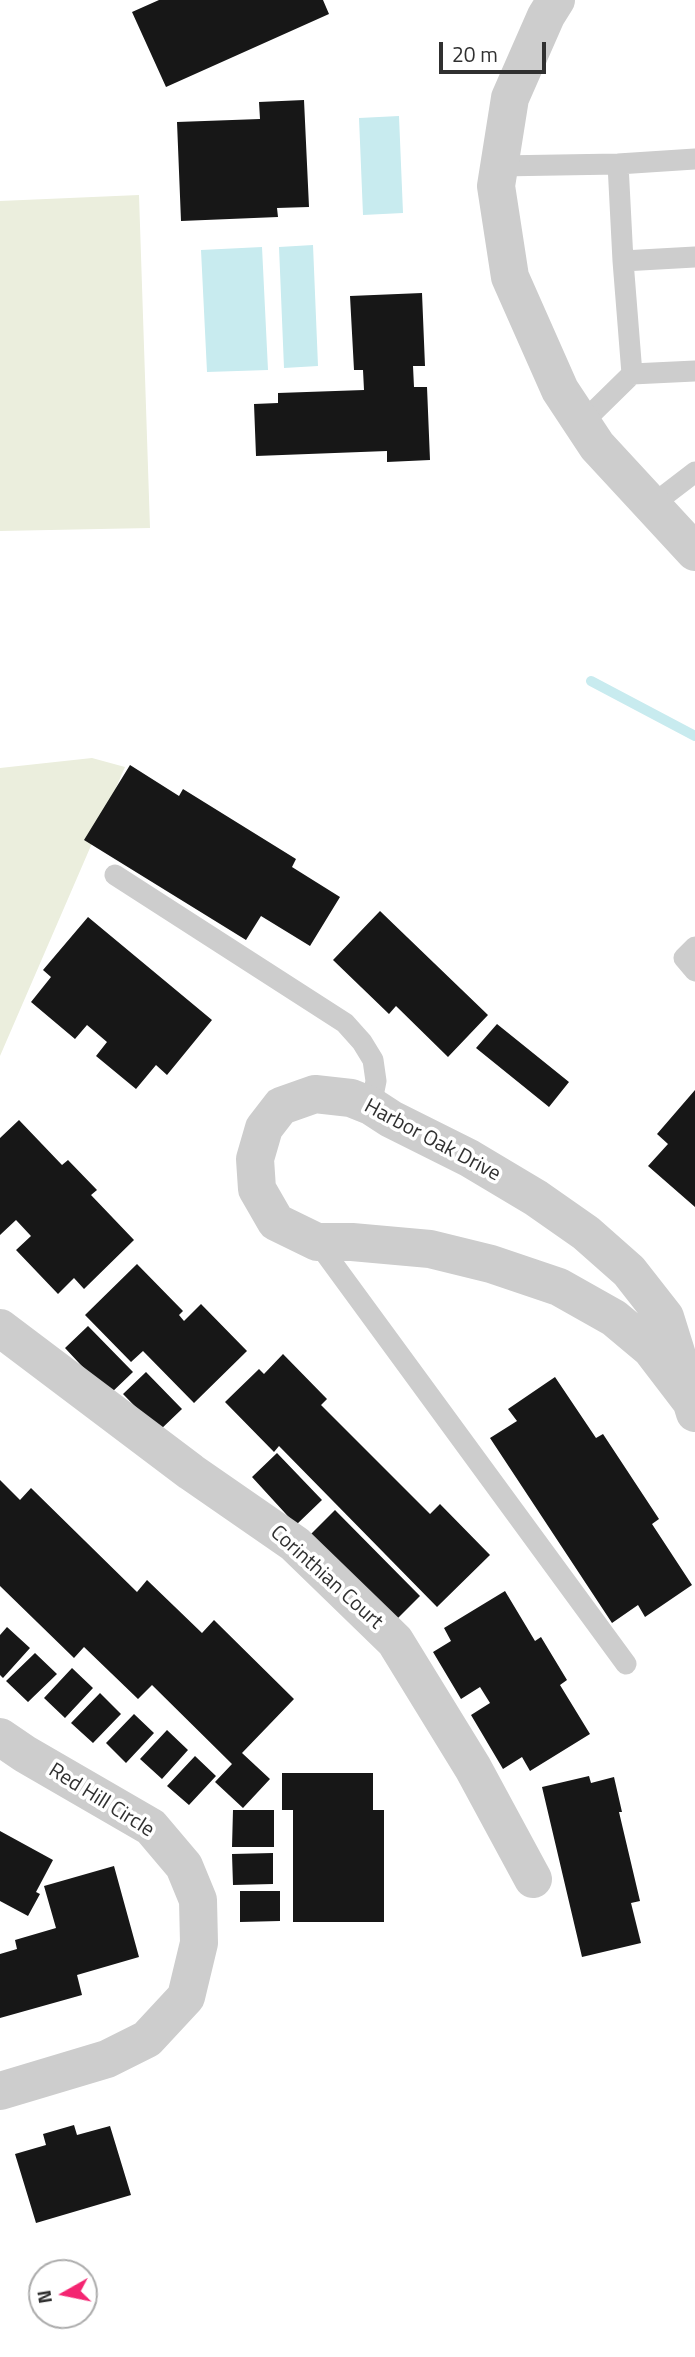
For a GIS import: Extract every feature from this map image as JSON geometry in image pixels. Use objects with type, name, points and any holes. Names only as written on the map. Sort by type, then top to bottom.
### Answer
[{"type":"street","points":[[556,0],[546,16],[510,98],[496,186],[510,277],[560,390],[597,446],[695,552]]},
{"type":"street","name":"Harbor Oak Drive","points":[[315,1094],[351,1098],[469,1158],[536,1198],[586,1233],[629,1271],[665,1317],[693,1407],[651,1349],[614,1318],[559,1287],[491,1264],[430,1249],[352,1242],[317,1242],[276,1222],[257,1189],[255,1159],[264,1128],[281,1106],[315,1094]]},
{"type":"street","name":"Corinthian Court","points":[[0,1328],[191,1472],[295,1544],[395,1641],[472,1768],[533,1879]]},
{"type":"street","name":"Red Hill Circle","points":[[0,1737],[150,1827],[184,1866],[198,1900],[199,1943],[186,1997],[147,2039],[107,2059],[0,2091]]},
{"type":"lane","points":[[499,166],[618,164],[695,159]]},
{"type":"lane","points":[[618,164],[632,374]]},
{"type":"lane","points":[[623,261],[695,257]]},
{"type":"lane","points":[[582,423],[632,374],[695,370]]},
{"type":"lane","points":[[652,505],[695,472]]},
{"type":"lane","points":[[115,875],[345,1023],[373,1060],[376,1081],[371,1107]]},
{"type":"lane","points":[[695,947],[684,958],[695,971]]},
{"type":"lane","points":[[317,1242],[626,1664]]},
{"type":"green space","points":[[139,195],[150,528],[0,531],[0,201]]},
{"type":"green space","points":[[92,758],[125,767],[0,1056],[0,768]]},
{"type":"water","points":[[399,116],[403,213],[363,215],[359,118]]},
{"type":"water","points":[[313,245],[318,366],[284,368],[279,247]]},
{"type":"water","points":[[262,247],[268,370],[207,372],[201,250]]},
{"type":"building","points":[[159,0],[323,0],[329,14],[166,87],[132,12]]},
{"type":"building","points":[[304,100],[309,207],[277,208],[278,217],[181,221],[177,122],[260,119],[259,102]]},
{"type":"building","points":[[422,293],[425,366],[413,366],[414,387],[427,387],[430,460],[387,462],[387,451],[256,456],[254,404],[278,403],[278,393],[364,390],[363,370],[354,370],[350,296]]},
{"type":"building","points":[[130,765],[179,796],[183,789],[296,859],[292,867],[340,897],[310,946],[261,916],[246,940],[84,840]]},
{"type":"building","points":[[380,911],[488,1015],[448,1057],[396,1006],[389,1014],[333,960]]},
{"type":"building","points":[[88,917],[212,1020],[167,1075],[156,1065],[136,1089],[96,1056],[107,1042],[87,1025],[75,1039],[31,1002],[51,977],[43,970]]},
{"type":"building","points":[[497,1024],[569,1082],[549,1107],[476,1048]]},
{"type":"building","points":[[695,1090],[695,1207],[648,1166],[668,1144],[657,1134]]},
{"type":"building","points":[[19,1120],[62,1165],[68,1160],[97,1190],[91,1195],[134,1240],[84,1289],[74,1278],[58,1294],[16,1250],[31,1236],[16,1220],[0,1235],[0,1138]]},
{"type":"building","points":[[137,1264],[183,1311],[179,1315],[184,1321],[201,1304],[247,1351],[194,1403],[143,1351],[131,1362],[85,1315]]},
{"type":"building","points":[[88,1326],[133,1372],[109,1395],[65,1348]]},
{"type":"building","points":[[283,1354],[327,1399],[321,1405],[430,1514],[440,1504],[490,1555],[437,1607],[279,1446],[274,1452],[225,1402],[259,1369],[264,1374]]},
{"type":"building","points":[[146,1372],[182,1409],[159,1431],[123,1394]]},
{"type":"building","points":[[555,1377],[596,1438],[603,1434],[659,1519],[652,1524],[692,1585],[645,1617],[638,1605],[612,1623],[490,1438],[517,1421],[508,1409]]},
{"type":"building","points":[[277,1453],[322,1500],[296,1525],[252,1477]]},
{"type":"building","points":[[0,1480],[20,1500],[31,1488],[137,1592],[147,1580],[202,1633],[214,1620],[294,1699],[242,1753],[270,1779],[243,1808],[215,1782],[232,1764],[152,1685],[138,1699],[84,1647],[74,1658],[0,1586]]},
{"type":"building","points":[[335,1510],[420,1596],[395,1621],[310,1535]]},
{"type":"building","points":[[505,1591],[535,1641],[541,1637],[567,1680],[560,1685],[590,1734],[530,1771],[522,1757],[503,1769],[471,1715],[490,1703],[480,1687],[461,1699],[433,1652],[451,1641],[444,1628]]},
{"type":"building","points":[[7,1627],[30,1648],[3,1678],[0,1675],[0,1635]]},
{"type":"building","points":[[35,1653],[57,1674],[28,1702],[6,1681]]},
{"type":"building","points":[[72,1668],[93,1688],[65,1718],[44,1698]]},
{"type":"building","points":[[100,1693],[121,1714],[93,1743],[71,1723]]},
{"type":"building","points":[[134,1714],[154,1733],[126,1763],[106,1743]]},
{"type":"building","points":[[167,1730],[188,1750],[162,1779],[140,1759]]},
{"type":"building","points":[[195,1756],[216,1776],[189,1805],[167,1786]]},
{"type":"building","points":[[282,1773],[373,1773],[373,1810],[384,1810],[384,1922],[293,1922],[293,1810],[282,1810]]},
{"type":"building","points":[[589,1776],[591,1783],[614,1777],[622,1812],[619,1812],[640,1901],[631,1903],[641,1943],[582,1957],[542,1787]]},
{"type":"building","points":[[233,1810],[274,1810],[274,1847],[232,1847]]},
{"type":"building","points":[[0,1831],[53,1860],[36,1892],[40,1894],[28,1916],[0,1901]]},
{"type":"building","points":[[273,1853],[273,1884],[233,1885],[232,1854]]},
{"type":"building","points":[[114,1866],[139,1957],[77,1975],[82,1995],[0,2018],[0,1954],[17,1949],[15,1940],[56,1928],[44,1886]]},
{"type":"building","points":[[240,1891],[280,1891],[280,1921],[240,1922]]},
{"type":"building","points":[[74,2125],[77,2135],[110,2126],[131,2195],[36,2223],[15,2154],[46,2145],[43,2134]]},
{"type":"waterway","points":[[591,681],[695,736]]}]
